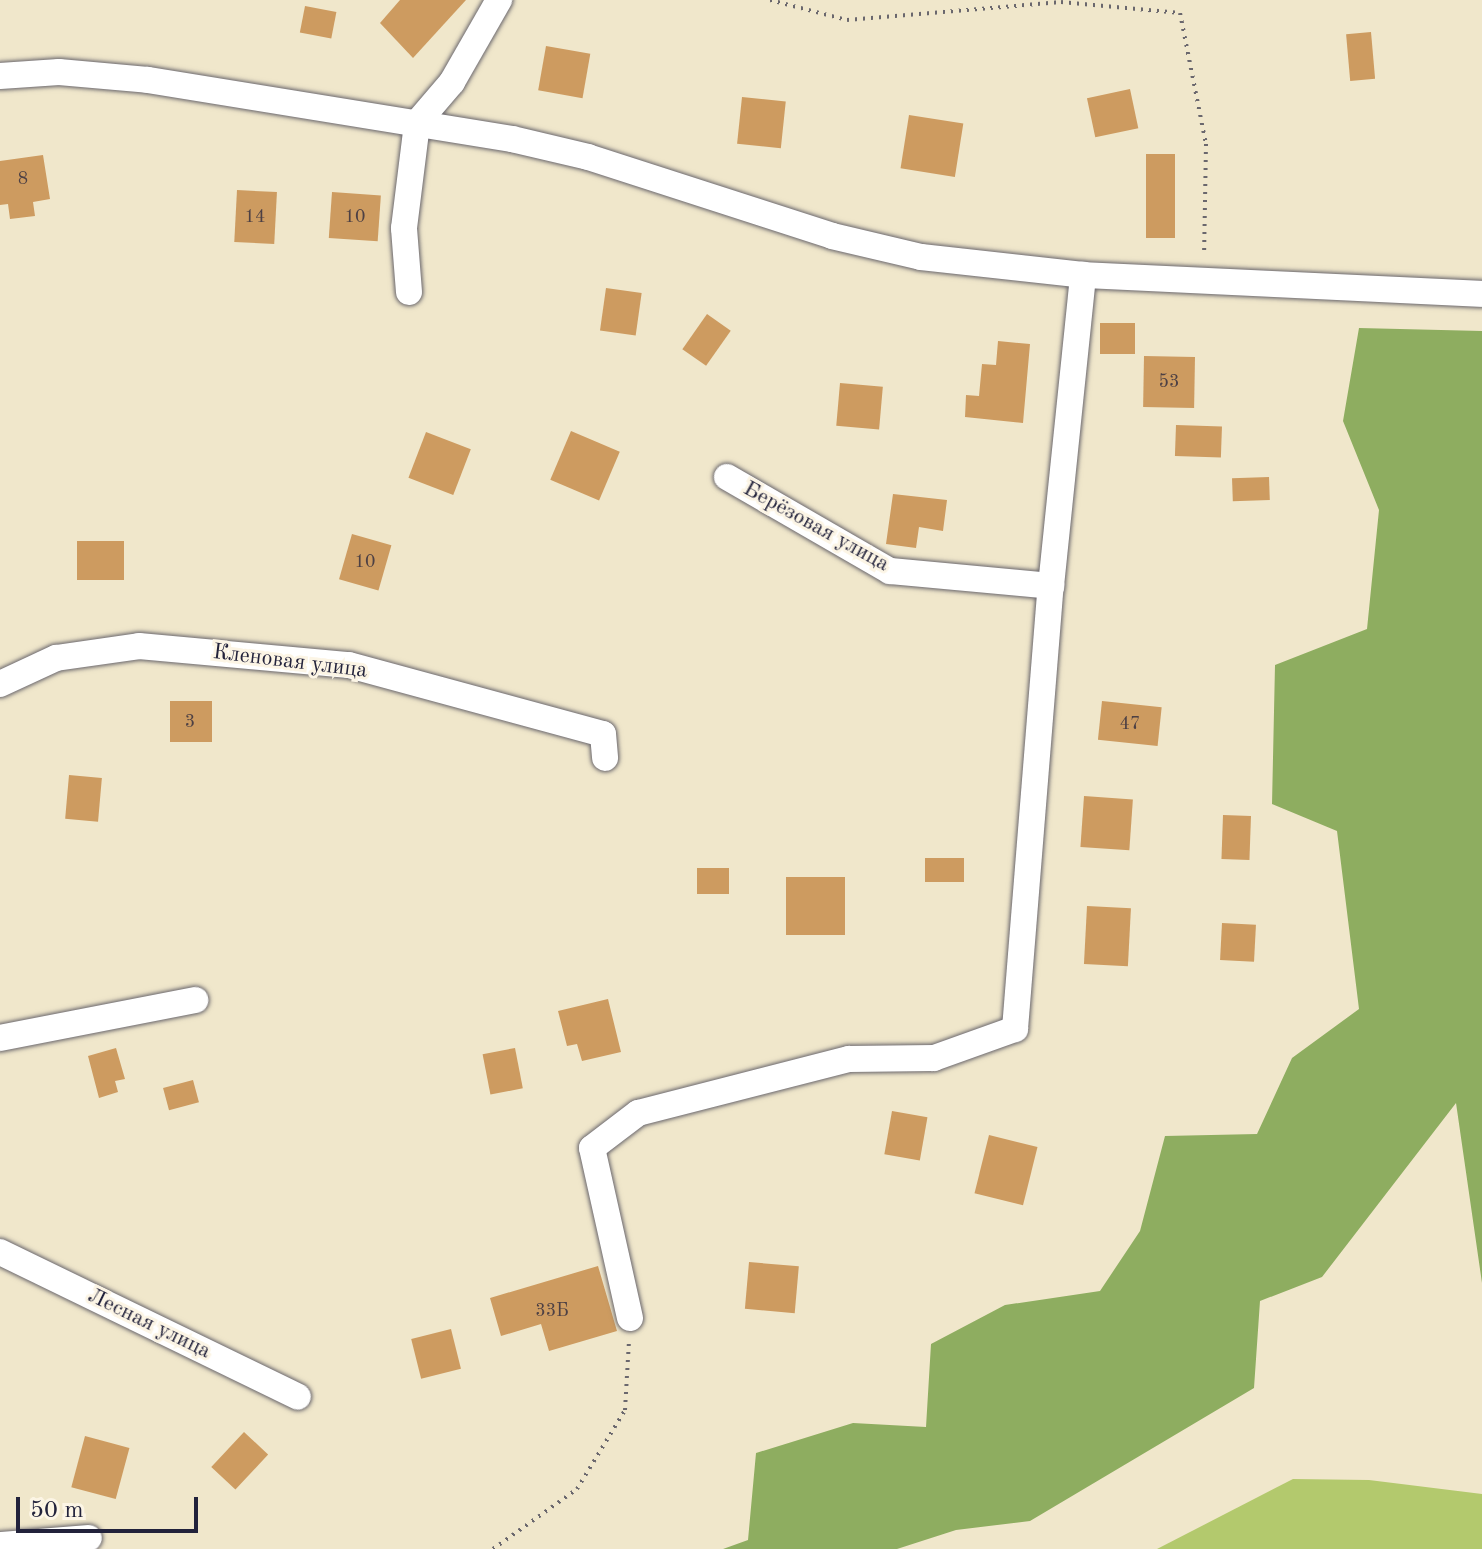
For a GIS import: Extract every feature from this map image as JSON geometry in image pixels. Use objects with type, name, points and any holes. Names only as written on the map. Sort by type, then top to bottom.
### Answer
[{"type":"street","points":[[409,292],[404,228],[417,123],[452,82],[499,0]]},
{"type":"street","points":[[0,76],[59,72],[148,80],[417,123],[588,157],[832,236],[921,257],[1083,275],[1482,294]]},
{"type":"street","points":[[630,1318],[592,1148],[638,1113],[849,1059],[934,1058],[1015,1029],[1051,586],[1083,275]]},
{"type":"street","name":"Берёзовая улица","points":[[727,477],[890,571],[1051,586]]},
{"type":"street","name":"Кленовая улица","points":[[0,684],[56,658],[139,646],[349,665],[603,734],[605,758]]},
{"type":"street","points":[[0,1038],[195,1000]]},
{"type":"street","name":"Лесная улица","points":[[0,1252],[298,1397]]},
{"type":"street","points":[[0,1545],[89,1538]]},
{"type":"path","points":[[770,0],[847,20],[1061,2],[1180,13],[1206,144],[1204,279]]},
{"type":"path","points":[[493,1549],[577,1489],[625,1410],[630,1318]]},
{"type":"green space","points":[[1359,328],[1482,331],[1482,1283],[1456,1103],[1322,1277],[1260,1301],[1254,1388],[1030,1521],[956,1530],[897,1549],[723,1549],[748,1540],[756,1453],[853,1423],[926,1427],[931,1344],[1005,1305],[1100,1291],[1140,1231],[1165,1136],[1257,1134],[1292,1058],[1359,1009],[1337,831],[1272,804],[1275,665],[1367,629],[1379,510],[1343,421]]},
{"type":"green space","points":[[1293,1479],[1369,1480],[1482,1494],[1482,1549],[1157,1549]]},
{"type":"building","points":[[400,0],[466,0],[413,58],[380,23]]},
{"type":"building","points":[[305,6],[336,12],[331,39],[300,33]]},
{"type":"building","points":[[1371,32],[1375,79],[1350,81],[1346,34]]},
{"type":"building","points":[[546,46],[590,54],[583,98],[538,90]]},
{"type":"building","points":[[1130,89],[1138,128],[1095,137],[1087,98]]},
{"type":"building","points":[[742,97],[786,102],[781,148],[737,144]]},
{"type":"building","points":[[909,115],[963,124],[955,177],[901,168]]},
{"type":"building","points":[[1146,154],[1175,154],[1175,238],[1146,238]]},
{"type":"building","points":[[43,155],[50,199],[33,202],[35,216],[10,219],[8,204],[0,205],[0,161]]},
{"type":"building","points":[[237,190],[277,192],[274,244],[234,242]]},
{"type":"building","points":[[332,192],[381,195],[378,241],[329,238]]},
{"type":"building","points":[[606,288],[642,293],[636,336],[600,331]]},
{"type":"building","points":[[707,314],[731,331],[706,366],[682,349]]},
{"type":"building","points":[[1100,323],[1135,323],[1135,354],[1100,354]]},
{"type":"building","points":[[998,341],[1030,344],[1023,423],[965,417],[966,395],[979,396],[982,364],[996,365]]},
{"type":"building","points":[[1144,356],[1195,357],[1194,408],[1143,407]]},
{"type":"building","points":[[840,383],[883,387],[879,430],[836,426]]},
{"type":"building","points":[[1176,425],[1222,427],[1221,458],[1175,456]]},
{"type":"building","points":[[571,431],[620,452],[599,500],[550,480]]},
{"type":"building","points":[[426,432],[471,449],[453,495],[408,478]]},
{"type":"building","points":[[1269,477],[1270,500],[1233,501],[1232,478]]},
{"type":"building","points":[[893,494],[947,500],[943,531],[919,527],[916,548],[886,544]]},
{"type":"building","points":[[352,534],[391,545],[378,590],[339,579]]},
{"type":"building","points":[[77,541],[124,541],[124,580],[77,580]]},
{"type":"building","points":[[170,701],[212,701],[212,742],[170,742]]},
{"type":"building","points":[[1102,701],[1162,707],[1158,746],[1098,740]]},
{"type":"building","points":[[69,775],[102,778],[98,822],[65,819]]},
{"type":"building","points":[[1084,796],[1133,799],[1129,850],[1080,847]]},
{"type":"building","points":[[1223,815],[1251,816],[1249,860],[1221,859]]},
{"type":"building","points":[[925,858],[964,858],[964,882],[925,882]]},
{"type":"building","points":[[697,868],[729,868],[729,894],[697,894]]},
{"type":"building","points":[[786,877],[845,877],[845,935],[786,935]]},
{"type":"building","points":[[1087,906],[1131,908],[1128,966],[1084,964]]},
{"type":"building","points":[[1222,923],[1256,925],[1254,962],[1220,960]]},
{"type":"building","points":[[608,999],[621,1052],[582,1061],[577,1044],[567,1046],[558,1011]]},
{"type":"building","points":[[116,1048],[125,1079],[115,1081],[118,1092],[99,1098],[88,1056]]},
{"type":"building","points":[[515,1048],[523,1088],[490,1095],[483,1054]]},
{"type":"building","points":[[193,1080],[199,1102],[169,1110],[163,1088]]},
{"type":"building","points":[[892,1111],[927,1117],[920,1161],[884,1154]]},
{"type":"building","points":[[989,1135],[1038,1147],[1023,1205],[974,1193]]},
{"type":"building","points":[[749,1262],[799,1266],[795,1313],[745,1309]]},
{"type":"building","points":[[598,1266],[617,1331],[549,1351],[541,1324],[501,1336],[490,1298]]},
{"type":"building","points":[[451,1329],[461,1369],[421,1379],[411,1339]]},
{"type":"building","points":[[244,1432],[268,1455],[235,1490],[211,1467]]},
{"type":"building","points":[[85,1436],[129,1448],[116,1499],[71,1487]]}]
